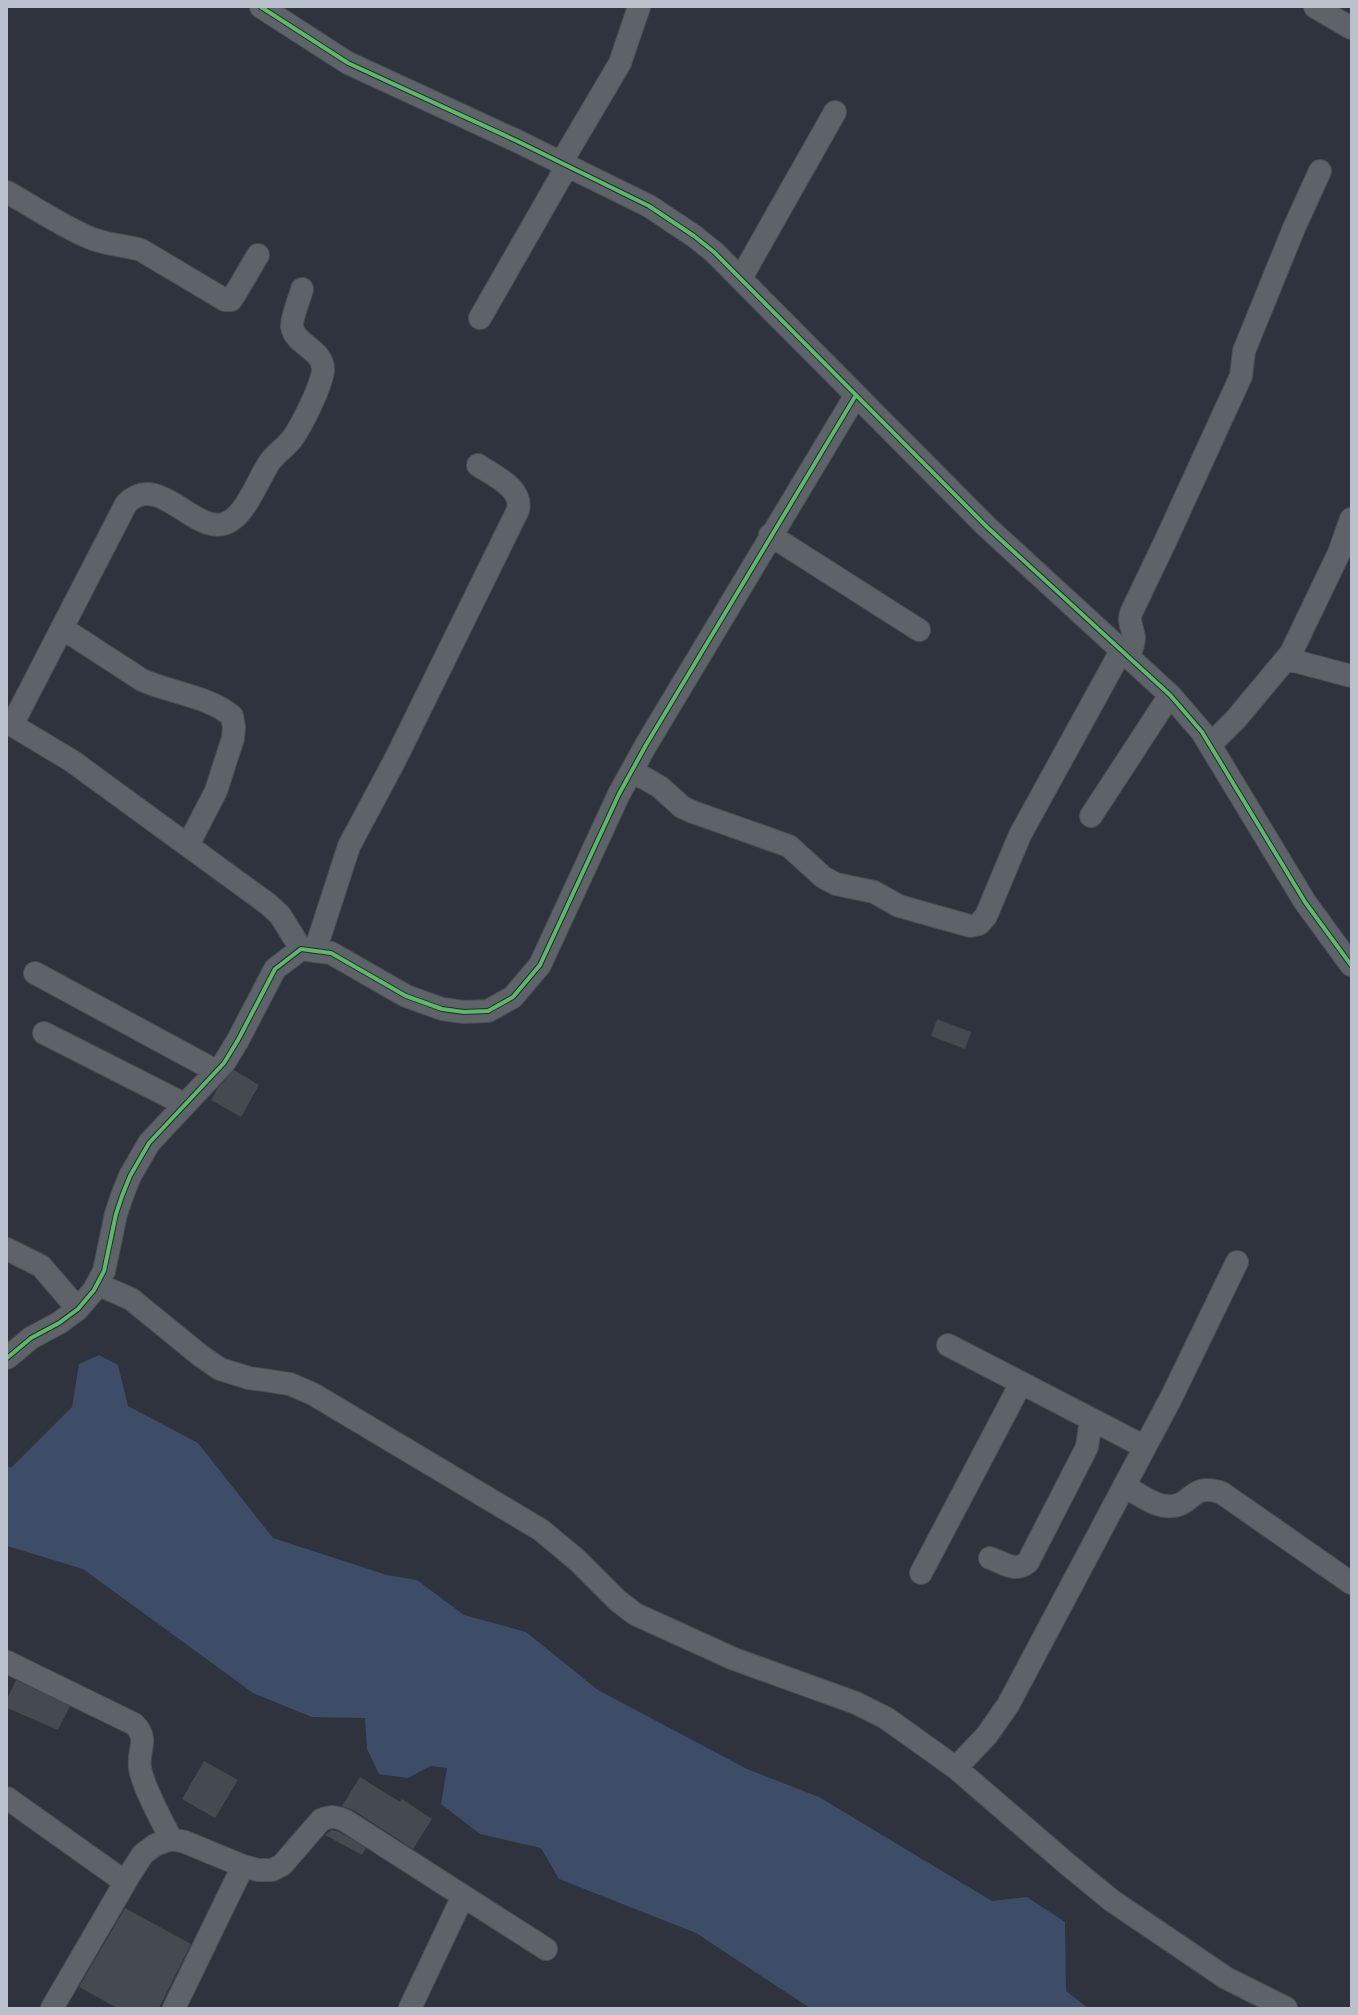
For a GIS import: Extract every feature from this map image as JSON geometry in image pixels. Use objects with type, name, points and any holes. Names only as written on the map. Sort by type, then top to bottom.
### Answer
[{"type":"street","points":[[261,7],[288,15],[348,62],[564,164],[649,206],[680,226],[714,252],[987,528],[1170,695],[1202,732],[1305,902],[1351,965]]},
{"type":"street","points":[[480,318],[620,63],[639,7]]},
{"type":"street","points":[[1315,7],[1351,28]]},
{"type":"street","points":[[741,278],[835,112]]},
{"type":"street","points":[[632,771],[660,787],[682,807],[788,846],[823,877],[836,884],[874,892],[906,908],[970,926],[979,924],[986,916],[1020,835],[1039,800],[1125,654],[1134,643],[1129,618],[1241,376],[1244,350],[1294,228],[1320,171]]},
{"type":"street","points":[[7,192],[88,237],[105,243],[127,246],[141,250],[224,300],[231,300],[258,255]]},
{"type":"street","points":[[302,289],[292,326],[295,334],[315,352],[323,369],[320,382],[298,429],[291,440],[270,462],[237,516],[229,522],[216,525],[202,520],[161,498],[148,494],[140,494],[126,504],[62,628],[9,724],[72,761],[268,904],[280,915],[308,950],[331,953],[406,996],[442,1009],[464,1012],[488,1010],[513,997],[540,965],[619,794],[770,535],[856,395]]},
{"type":"street","points":[[7,1358],[30,1338],[59,1323],[78,1309],[94,1290],[104,1271],[116,1214],[130,1176],[149,1143],[224,1063],[276,969],[308,950],[349,846],[396,760],[518,510],[519,502],[517,496],[511,488],[478,465]]},
{"type":"street","points":[[1210,745],[1236,719],[1287,659],[1297,643],[1345,555],[1351,519]]},
{"type":"street","points":[[770,535],[918,630]]},
{"type":"street","points":[[62,628],[142,680],[155,686],[202,700],[226,711],[232,716],[234,727],[233,738],[216,791],[188,845]]},
{"type":"street","points":[[1287,659],[1351,676]]},
{"type":"street","points":[[1091,816],[1170,695]]},
{"type":"street","points":[[35,973],[216,1071]]},
{"type":"street","points":[[44,1033],[184,1104]]},
{"type":"street","points":[[7,1249],[41,1266],[78,1309]]},
{"type":"street","points":[[956,1768],[987,1736],[1008,1705],[1145,1448],[1237,1262]]},
{"type":"street","points":[[97,1284],[131,1299],[201,1356],[220,1369],[249,1378],[290,1384],[313,1394],[468,1485],[541,1530],[577,1560],[618,1600],[635,1614],[734,1659],[856,1703],[886,1718],[956,1768],[1066,1864],[1111,1900],[1226,1978],[1286,2008]]},
{"type":"street","points":[[948,1345],[1145,1448]]},
{"type":"street","points":[[921,1572],[1021,1383]]},
{"type":"street","points":[[990,1558],[1016,1568],[1021,1567],[1028,1562],[1090,1441],[1091,1420]]},
{"type":"street","points":[[1124,1486],[1164,1506],[1174,1506],[1183,1503],[1198,1491],[1210,1489],[1222,1493],[1351,1583]]},
{"type":"street","points":[[7,1662],[134,1724],[141,1731],[143,1740],[140,1767],[143,1780],[171,1839]]},
{"type":"street","points":[[7,1798],[125,1882]]},
{"type":"street","points":[[52,2008],[125,1882],[144,1854],[155,1845],[171,1839],[185,1842],[243,1866],[258,1870],[272,1870],[282,1865],[321,1820],[329,1817],[337,1817],[546,1949]]},
{"type":"street","points":[[174,2008],[243,1866]]},
{"type":"street","points":[[410,2008],[463,1896]]},
{"type":"water","points":[[99,1355],[118,1365],[128,1406],[198,1443],[273,1538],[387,1575],[417,1580],[464,1615],[526,1632],[598,1690],[747,1769],[819,1797],[992,1901],[1027,1897],[1065,1922],[1066,1991],[1088,2008],[810,2008],[696,1933],[559,1879],[541,1848],[480,1834],[441,1804],[447,1768],[431,1766],[408,1778],[379,1774],[367,1749],[365,1718],[312,1717],[253,1693],[83,1569],[7,1546],[7,1467],[12,1467],[72,1407],[79,1364]]},
{"type":"building","points":[[937,1019],[971,1032],[965,1049],[931,1036]]},
{"type":"building","points":[[234,1070],[259,1085],[241,1117],[211,1100],[218,1088]]},
{"type":"building","points":[[16,1680],[70,1706],[58,1730],[7,1708],[7,1699]]},
{"type":"building","points":[[204,1761],[238,1780],[215,1818],[182,1799]]},
{"type":"building","points":[[360,1777],[400,1802],[402,1799],[432,1819],[413,1849],[353,1810],[342,1806]]},
{"type":"building","points":[[332,1830],[340,1832],[366,1848],[362,1855],[325,1835]]},
{"type":"building","points":[[125,1908],[191,1944],[159,2008],[117,2008],[79,1987]]},
{"type":"cycle path","points":[[261,7],[348,63],[517,141],[649,206],[694,236],[714,252],[987,527],[1170,695],[1202,732],[1305,902],[1351,965]]},
{"type":"cycle path","points":[[7,1358],[31,1338],[59,1323],[78,1309],[94,1290],[104,1271],[116,1214],[122,1196],[130,1176],[149,1143],[224,1063],[238,1040],[275,969],[301,949],[331,953],[406,996],[442,1009],[464,1012],[488,1011],[513,997],[540,965],[619,794],[646,745],[856,395]]}]
